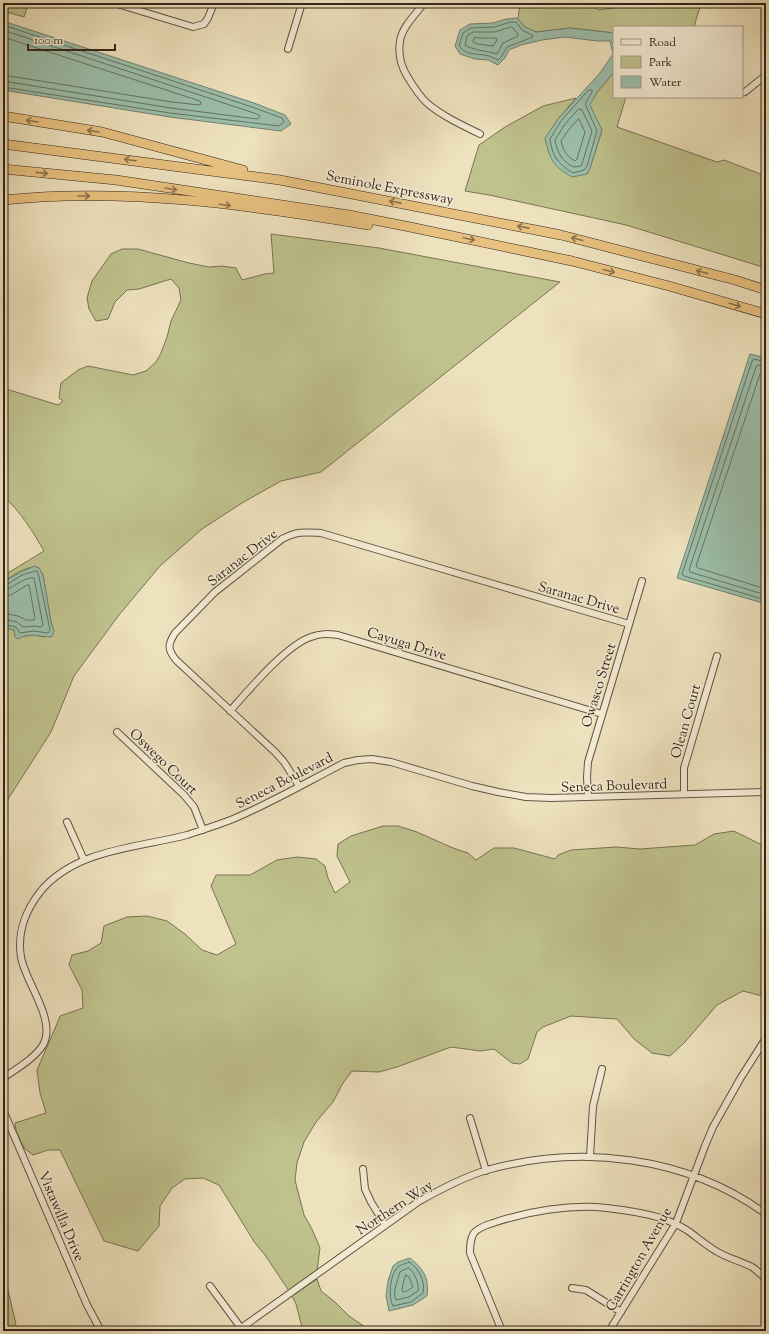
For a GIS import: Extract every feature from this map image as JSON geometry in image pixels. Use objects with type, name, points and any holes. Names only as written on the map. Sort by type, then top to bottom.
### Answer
[{"type":"highway","points":[[3,116],[102,132],[280,180]]},
{"type":"highway","name":"Seminole Expressway","points":[[3,144],[280,180],[561,235],[734,280],[766,290]]},
{"type":"highway","points":[[3,169],[124,182],[349,215],[537,253],[669,286],[766,314]]},
{"type":"highway","points":[[3,200],[74,196],[129,196],[164,198],[288,213],[410,232],[431,231]]},
{"type":"street","points":[[114,3],[193,27],[204,24],[214,3]]},
{"type":"street","points":[[288,49],[302,3]]},
{"type":"street","points":[[424,3],[406,26],[400,40],[399,54],[404,71],[414,89],[427,103],[451,119],[480,134]]},
{"type":"street","points":[[743,92],[766,75]]},
{"type":"street","name":"Saranac Drive","points":[[299,786],[284,762],[275,752],[176,660],[171,654],[169,647],[175,633],[215,592],[282,539],[294,533],[321,533],[629,624]]},
{"type":"street","name":"Owasco Street","points":[[588,797],[588,762],[642,581]]},
{"type":"street","name":"Cayuga Drive","points":[[230,711],[290,648],[310,636],[329,634],[338,635],[602,714]]},
{"type":"street","name":"Olean Court","points":[[684,794],[684,768],[716,656]]},
{"type":"street","name":"Oswego Court","points":[[117,732],[184,795],[194,807],[203,830]]},
{"type":"street","name":"Seneca Boulevard","points":[[3,1078],[32,1057],[43,1045],[46,1032],[43,1014],[25,972],[21,956],[23,922],[29,908],[40,892],[51,880],[84,860],[101,854],[187,835],[203,830],[232,819],[344,763],[358,760],[372,759],[391,762],[472,786],[526,797],[551,798],[766,792]]},
{"type":"street","points":[[67,822],[84,860]]},
{"type":"street","name":"Carrington Avenue","points":[[609,1331],[676,1223],[705,1146],[724,1106],[766,1038]]},
{"type":"street","points":[[590,1156],[593,1106],[602,1069]]},
{"type":"street","name":"Vistawilla Drive","points":[[3,1110],[87,1305],[101,1331]]},
{"type":"street","points":[[470,1118],[486,1171]]},
{"type":"street","name":"Northern Way","points":[[239,1330],[418,1202],[438,1191],[486,1171],[537,1159],[590,1156],[650,1163],[693,1176],[739,1196],[766,1214]]},
{"type":"street","points":[[363,1169],[365,1189],[385,1225]]},
{"type":"street","points":[[502,1331],[470,1253],[471,1238],[475,1232],[483,1226],[538,1211],[589,1207],[607,1208],[645,1214],[676,1223],[707,1246],[723,1255],[752,1267],[766,1279]]},
{"type":"street","points":[[210,1286],[239,1330]]},
{"type":"street","points":[[572,1288],[586,1290],[621,1312]]},
{"type":"green space","points":[[3,3],[29,3],[24,17],[3,11]]},
{"type":"green space","points":[[520,3],[590,3],[598,10],[638,3],[701,3],[694,26],[613,26],[613,33],[570,28],[536,32],[524,27],[518,19]]},
{"type":"green space","points":[[613,73],[613,98],[626,98],[617,127],[717,162],[724,160],[758,173],[766,178],[766,268],[626,225],[465,191],[479,145],[505,127],[543,106],[576,98],[558,119],[587,174],[602,130],[589,105],[598,91]]},
{"type":"green space","points":[[271,234],[379,248],[560,282],[321,472],[281,481],[242,503],[202,529],[160,566],[119,615],[74,676],[51,732],[3,807],[3,759],[6,753],[3,752],[3,627],[14,630],[15,637],[34,635],[44,637],[54,631],[51,622],[43,575],[39,568],[35,567],[25,569],[3,582],[3,576],[44,551],[25,521],[3,496],[3,388],[58,405],[63,401],[59,398],[61,383],[78,370],[88,366],[133,375],[146,371],[156,362],[167,337],[171,321],[181,300],[179,288],[171,279],[139,289],[127,290],[115,302],[108,319],[96,321],[89,309],[87,298],[92,281],[111,254],[122,249],[138,249],[209,267],[222,266],[236,268],[242,280],[274,273]]},
{"type":"green space","points":[[383,826],[398,826],[417,832],[468,853],[476,860],[494,848],[514,848],[555,859],[558,855],[571,850],[616,847],[640,849],[695,845],[714,834],[734,831],[766,847],[766,997],[743,991],[717,1005],[685,1042],[670,1056],[652,1053],[634,1039],[617,1019],[571,1016],[543,1027],[537,1032],[528,1059],[520,1064],[512,1063],[494,1049],[480,1051],[451,1047],[379,1072],[352,1071],[343,1083],[333,1102],[316,1122],[304,1142],[297,1163],[295,1180],[304,1215],[320,1248],[317,1271],[289,1291],[265,1255],[255,1243],[219,1185],[203,1178],[185,1179],[172,1188],[160,1206],[159,1226],[138,1251],[104,1241],[60,1150],[48,1150],[33,1155],[24,1148],[16,1131],[15,1123],[46,1113],[40,1093],[37,1070],[60,1016],[83,1008],[82,990],[69,965],[72,955],[88,951],[101,943],[104,926],[127,917],[147,916],[167,921],[185,934],[202,950],[217,955],[236,944],[211,886],[216,875],[250,875],[277,860],[297,857],[316,859],[325,866],[328,878],[335,893],[350,882],[337,856],[338,844],[351,836]]},
{"type":"green space","points":[[3,1269],[16,1324],[6,1331],[3,1331]]},
{"type":"green space","points":[[317,1279],[321,1291],[349,1316],[371,1331],[303,1331],[296,1304],[292,1296]]},
{"type":"water","points":[[517,18],[525,27],[536,32],[570,28],[613,33],[613,54],[610,41],[565,37],[542,40],[521,45],[509,50],[505,58],[498,65],[488,60],[475,59],[460,54],[455,46],[460,30],[470,24],[493,23],[506,19]]},
{"type":"water","points":[[3,21],[254,103],[285,115],[291,124],[281,131],[170,117],[3,90]]},
{"type":"water","points":[[613,54],[613,73],[598,91],[590,105],[602,130],[590,168],[587,174],[572,177],[556,166],[553,162],[545,138],[558,119],[600,73]]},
{"type":"water","points":[[750,354],[766,358],[766,604],[677,578]]},
{"type":"water","points":[[35,566],[39,568],[43,575],[51,622],[54,631],[52,637],[30,635],[18,639],[15,637],[14,630],[3,627],[3,582]]},
{"type":"water","points":[[410,1258],[419,1266],[424,1274],[427,1284],[427,1296],[413,1305],[389,1311],[386,1296],[388,1281],[393,1266],[398,1262]]}]
